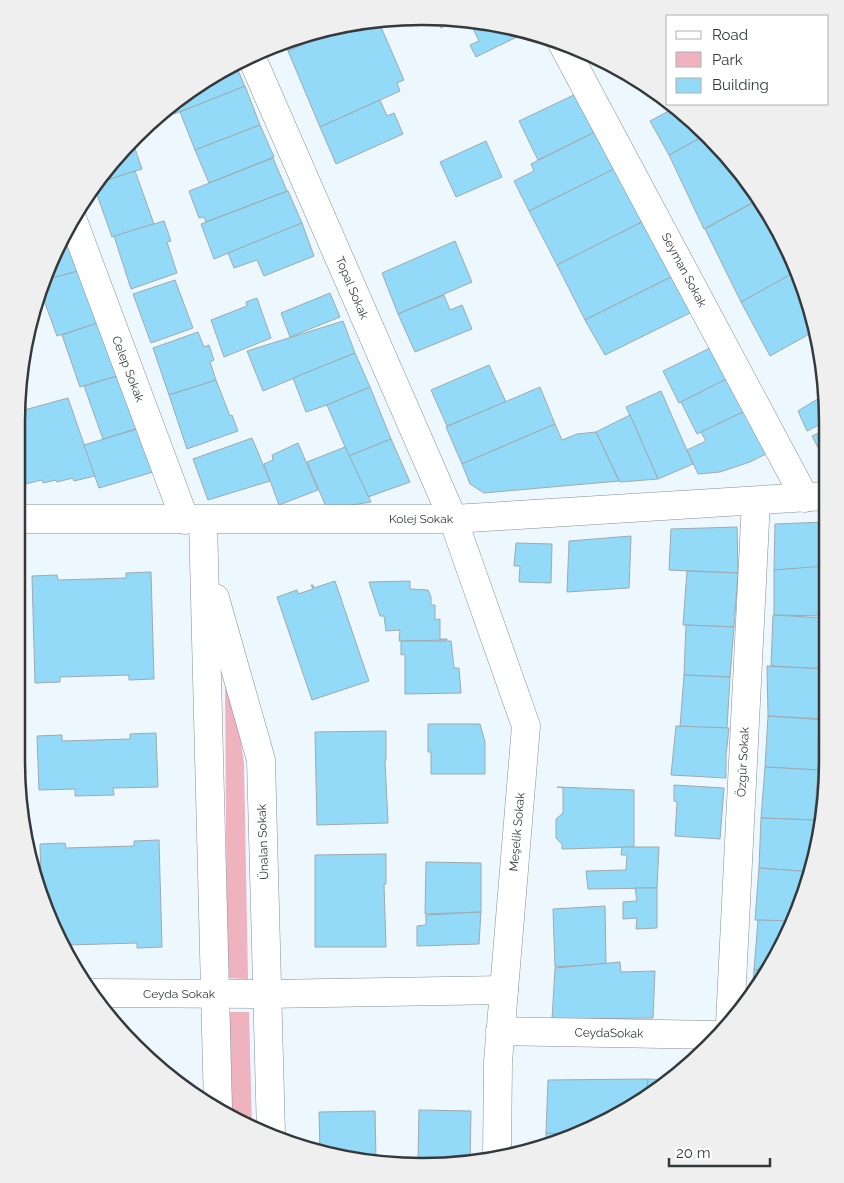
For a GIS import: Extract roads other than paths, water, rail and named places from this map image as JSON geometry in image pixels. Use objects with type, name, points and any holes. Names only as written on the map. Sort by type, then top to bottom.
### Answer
[{"type":"street","name":"Seyman Sokak","points":[[568,53],[815,497]]},
{"type":"street","name":"Topal Sokak","points":[[255,62],[453,519]]},
{"type":"street","name":"Celep Sokak","points":[[76,227],[194,520]]},
{"type":"street","name":"Kolej Sokak","points":[[25,519],[453,519],[815,497]]},
{"type":"street","name":"Özgür Sokak","points":[[731,1011],[756,501]]},
{"type":"street","name":"Meşelik Sokak","points":[[453,519],[526,726],[500,1032],[497,1150]]},
{"type":"street","name":"Ünalan Sokak","points":[[194,520],[261,760],[271,1128]]},
{"type":"street","name":"Ünalan Sokak","points":[[204,558],[218,1102]]},
{"type":"street","name":"Ceyda Sokak","points":[[101,994],[267,994],[504,990]]},
{"type":"street","name":"CeydaSokak","points":[[500,1032],[709,1035]]}]
